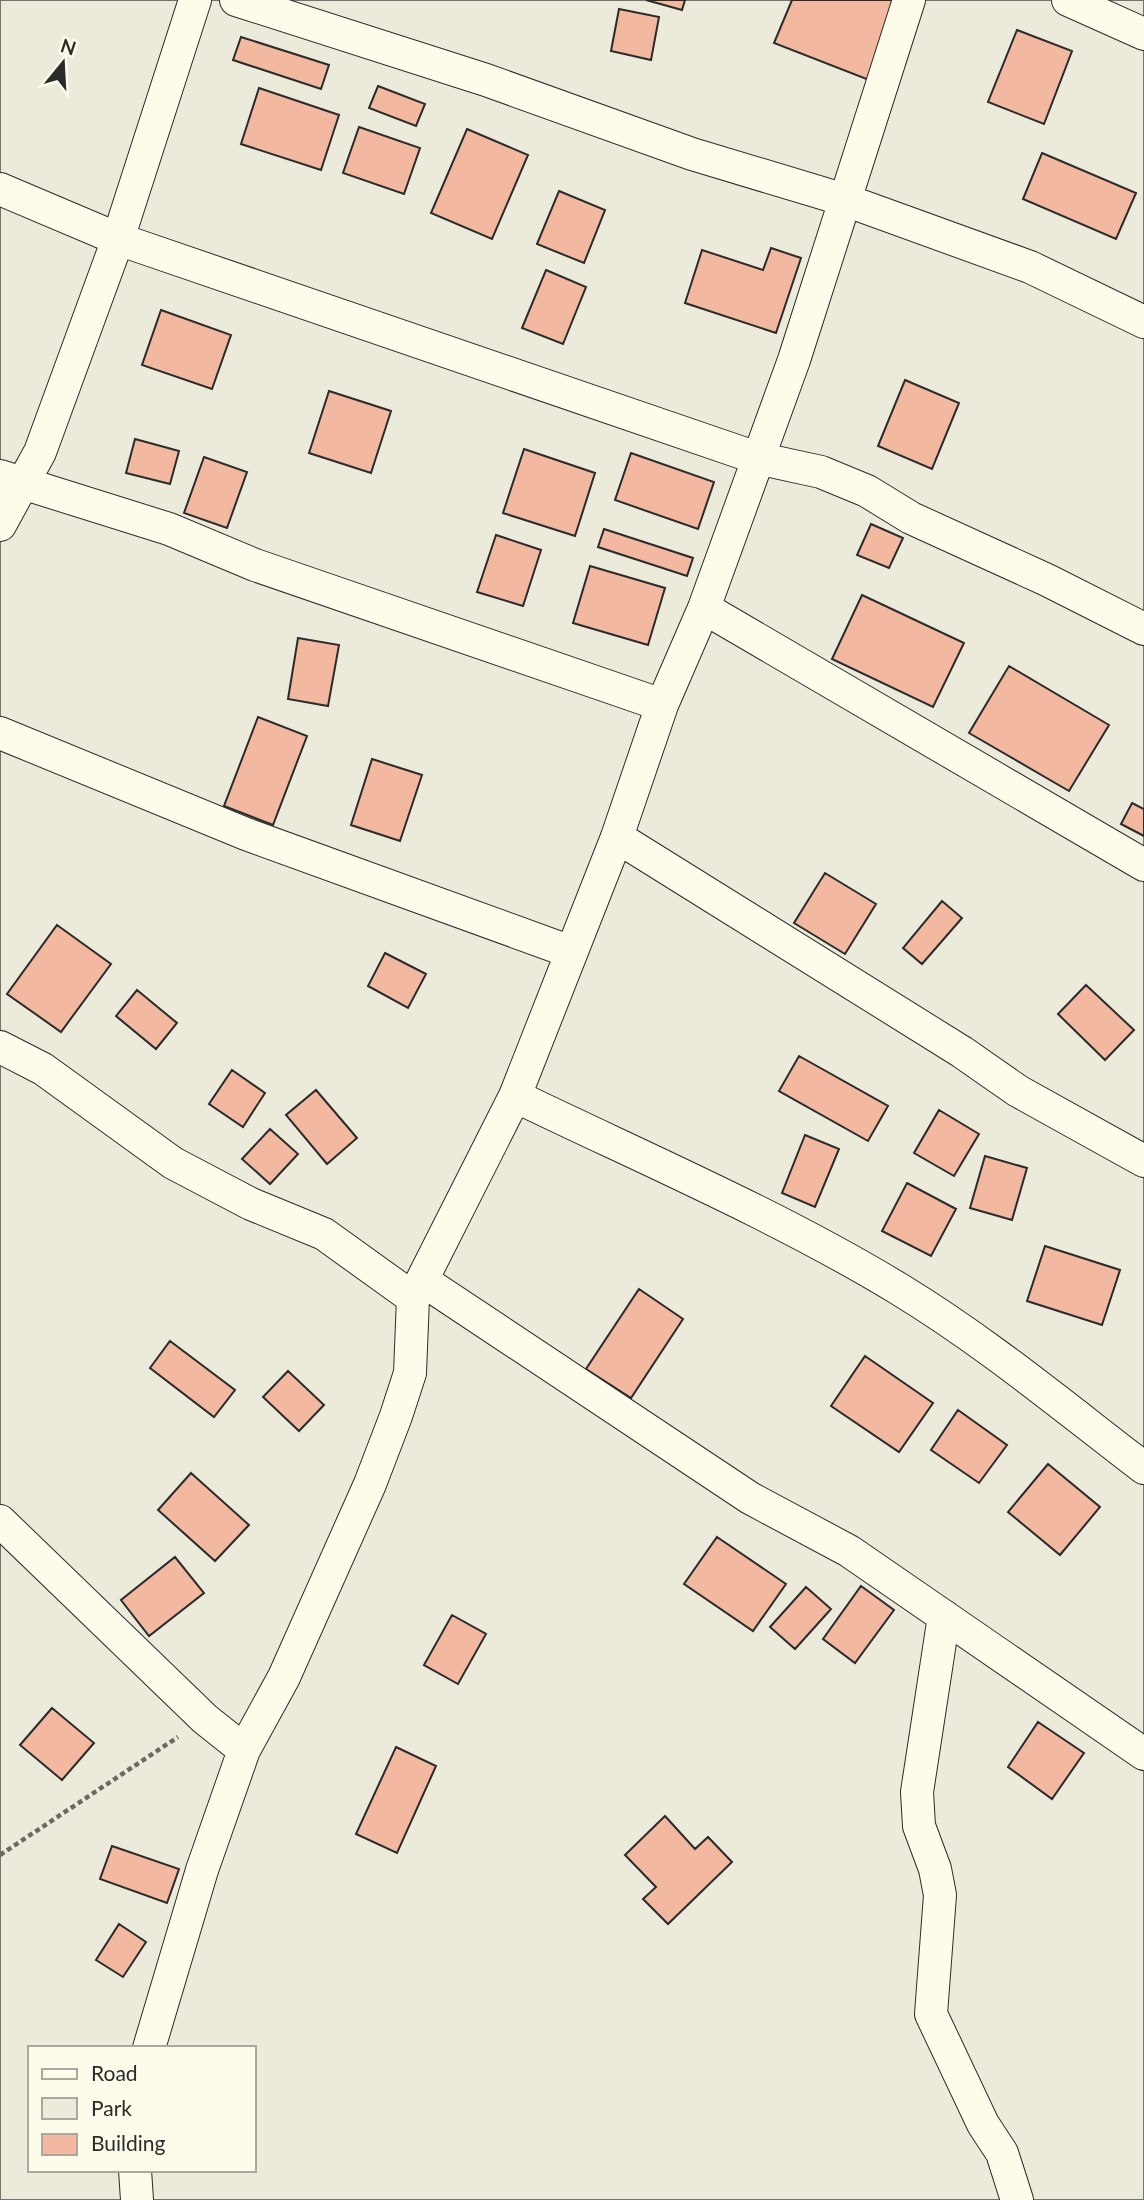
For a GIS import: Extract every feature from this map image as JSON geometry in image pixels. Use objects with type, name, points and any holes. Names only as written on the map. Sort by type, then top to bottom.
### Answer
[{"type":"street","points":[[0,525],[11,480],[40,452],[118,239],[195,0]]},
{"type":"street","points":[[236,0],[486,80],[692,154],[845,201],[1030,267],[1144,322]]},
{"type":"street","points":[[150,2046],[202,1870],[244,1749],[284,1677],[370,1484],[396,1416],[410,1373],[417,1289],[515,1096],[617,837],[662,705],[704,608],[794,360],[909,0]]},
{"type":"street","points":[[1068,0],[1144,34]]},
{"type":"street","points":[[0,189],[118,239],[757,458],[821,472],[867,491],[911,518],[1048,580],[1144,629]]},
{"type":"street","points":[[11,480],[169,529],[255,565],[662,705]]},
{"type":"street","points":[[704,608],[985,769],[1144,865]]},
{"type":"street","points":[[0,733],[246,834],[571,952]]},
{"type":"street","points":[[617,837],[962,1052],[1018,1091],[1144,1161]]},
{"type":"street","points":[[0,1046],[43,1069],[173,1163],[251,1204],[324,1234],[417,1289],[750,1498],[849,1550],[1144,1754]]},
{"type":"street","points":[[515,1096],[796,1232],[898,1289],[981,1341],[1144,1468]]},
{"type":"street","points":[[0,1521],[205,1719],[244,1749]]},
{"type":"street","points":[[944,1616],[917,1792],[919,1826],[935,1869],[940,1895],[931,2014],[983,2124],[1002,2153],[1017,2200]]},
{"type":"street","points":[[135,2172],[137,2200]]},
{"type":"path","points":[[0,1855],[205,1719]]},
{"type":"green space","points":[[0,0],[1144,0],[1144,2200],[0,2200]]},
{"type":"building","points":[[646,0],[685,0],[682,10]]},
{"type":"building","points":[[792,0],[900,0],[869,80],[774,43]]},
{"type":"building","points":[[619,9],[659,17],[651,60],[611,51]]},
{"type":"building","points":[[1017,30],[1072,51],[1044,124],[988,102]]},
{"type":"building","points":[[241,37],[329,65],[321,89],[233,60]]},
{"type":"building","points":[[378,86],[425,104],[416,126],[369,108]]},
{"type":"building","points":[[259,88],[339,115],[321,170],[241,144]]},
{"type":"building","points":[[359,127],[420,148],[404,194],[343,173]]},
{"type":"building","points":[[467,129],[528,155],[492,239],[431,213]]},
{"type":"building","points":[[1042,153],[1136,193],[1116,239],[1023,199]]},
{"type":"building","points":[[559,191],[605,210],[584,263],[537,244]]},
{"type":"building","points":[[771,248],[801,258],[776,333],[685,303],[702,250],[763,270]]},
{"type":"building","points":[[546,270],[586,287],[563,344],[522,328]]},
{"type":"building","points":[[161,310],[231,335],[212,389],[142,365]]},
{"type":"building","points":[[905,380],[959,403],[932,469],[878,446]]},
{"type":"building","points":[[329,391],[391,411],[371,473],[309,453]]},
{"type":"building","points":[[135,439],[179,451],[170,484],[126,473]]},
{"type":"building","points":[[524,449],[595,473],[575,536],[503,513]]},
{"type":"building","points":[[631,453],[714,482],[698,529],[615,500]]},
{"type":"building","points":[[204,457],[247,472],[227,528],[184,513]]},
{"type":"building","points":[[871,524],[903,538],[889,568],[857,555]]},
{"type":"building","points":[[604,529],[693,558],[687,576],[598,547]]},
{"type":"building","points":[[496,535],[541,550],[523,606],[477,592]]},
{"type":"building","points":[[590,566],[665,588],[648,645],[573,623]]},
{"type":"building","points":[[862,595],[964,643],[933,707],[832,659]]},
{"type":"building","points":[[298,638],[339,645],[328,706],[288,699]]},
{"type":"building","points":[[1009,666],[1109,725],[1069,791],[969,733]]},
{"type":"building","points":[[258,717],[307,736],[273,825],[224,806]]},
{"type":"building","points":[[372,759],[422,775],[400,841],[351,825]]},
{"type":"building","points":[[1132,803],[1144,809],[1144,836],[1121,824]]},
{"type":"building","points":[[825,873],[876,904],[845,954],[794,923]]},
{"type":"building","points":[[942,901],[962,918],[922,964],[903,948]]},
{"type":"building","points":[[57,925],[111,964],[61,1032],[7,994]]},
{"type":"building","points":[[385,953],[426,974],[408,1008],[368,986]]},
{"type":"building","points":[[1086,985],[1134,1030],[1105,1060],[1058,1014]]},
{"type":"building","points":[[137,990],[177,1023],[156,1049],[116,1016]]},
{"type":"building","points":[[799,1056],[888,1106],[868,1141],[779,1091]]},
{"type":"building","points":[[232,1070],[265,1093],[243,1127],[209,1104]]},
{"type":"building","points":[[316,1090],[357,1138],[327,1164],[286,1115]]},
{"type":"building","points":[[939,1110],[979,1134],[954,1176],[914,1153]]},
{"type":"building","points":[[270,1129],[298,1154],[270,1184],[242,1159]]},
{"type":"building","points":[[805,1135],[839,1149],[815,1207],[782,1193]]},
{"type":"building","points":[[985,1156],[1027,1168],[1012,1220],[970,1208]]},
{"type":"building","points":[[907,1183],[956,1209],[931,1256],[882,1231]]},
{"type":"building","points":[[1045,1246],[1120,1270],[1102,1325],[1027,1301]]},
{"type":"building","points":[[639,1289],[683,1319],[631,1398],[586,1369]]},
{"type":"building","points":[[170,1341],[235,1390],[214,1417],[150,1368]]},
{"type":"building","points":[[865,1356],[933,1403],[899,1452],[831,1406]]},
{"type":"building","points":[[288,1371],[324,1405],[299,1431],[263,1397]]},
{"type":"building","points":[[958,1410],[1007,1445],[979,1483],[931,1450]]},
{"type":"building","points":[[1048,1464],[1100,1507],[1060,1555],[1008,1512]]},
{"type":"building","points":[[191,1473],[249,1525],[215,1561],[158,1510]]},
{"type":"building","points":[[717,1537],[786,1584],[753,1631],[684,1584]]},
{"type":"building","points":[[175,1557],[204,1593],[149,1636],[121,1600]]},
{"type":"building","points":[[861,1586],[894,1610],[855,1663],[823,1639]]},
{"type":"building","points":[[806,1587],[831,1609],[795,1649],[770,1627]]},
{"type":"building","points":[[452,1615],[486,1634],[458,1684],[424,1665]]},
{"type":"building","points":[[52,1708],[94,1743],[62,1780],[20,1745]]},
{"type":"building","points":[[1038,1722],[1084,1753],[1052,1799],[1008,1767]]},
{"type":"building","points":[[396,1747],[436,1766],[397,1853],[356,1834]]},
{"type":"building","points":[[665,1816],[695,1849],[708,1837],[732,1862],[668,1924],[643,1899],[656,1887],[625,1855]]},
{"type":"building","points":[[112,1846],[179,1869],[167,1903],[100,1879]]},
{"type":"building","points":[[119,1924],[146,1942],[123,1977],[96,1960]]}]
